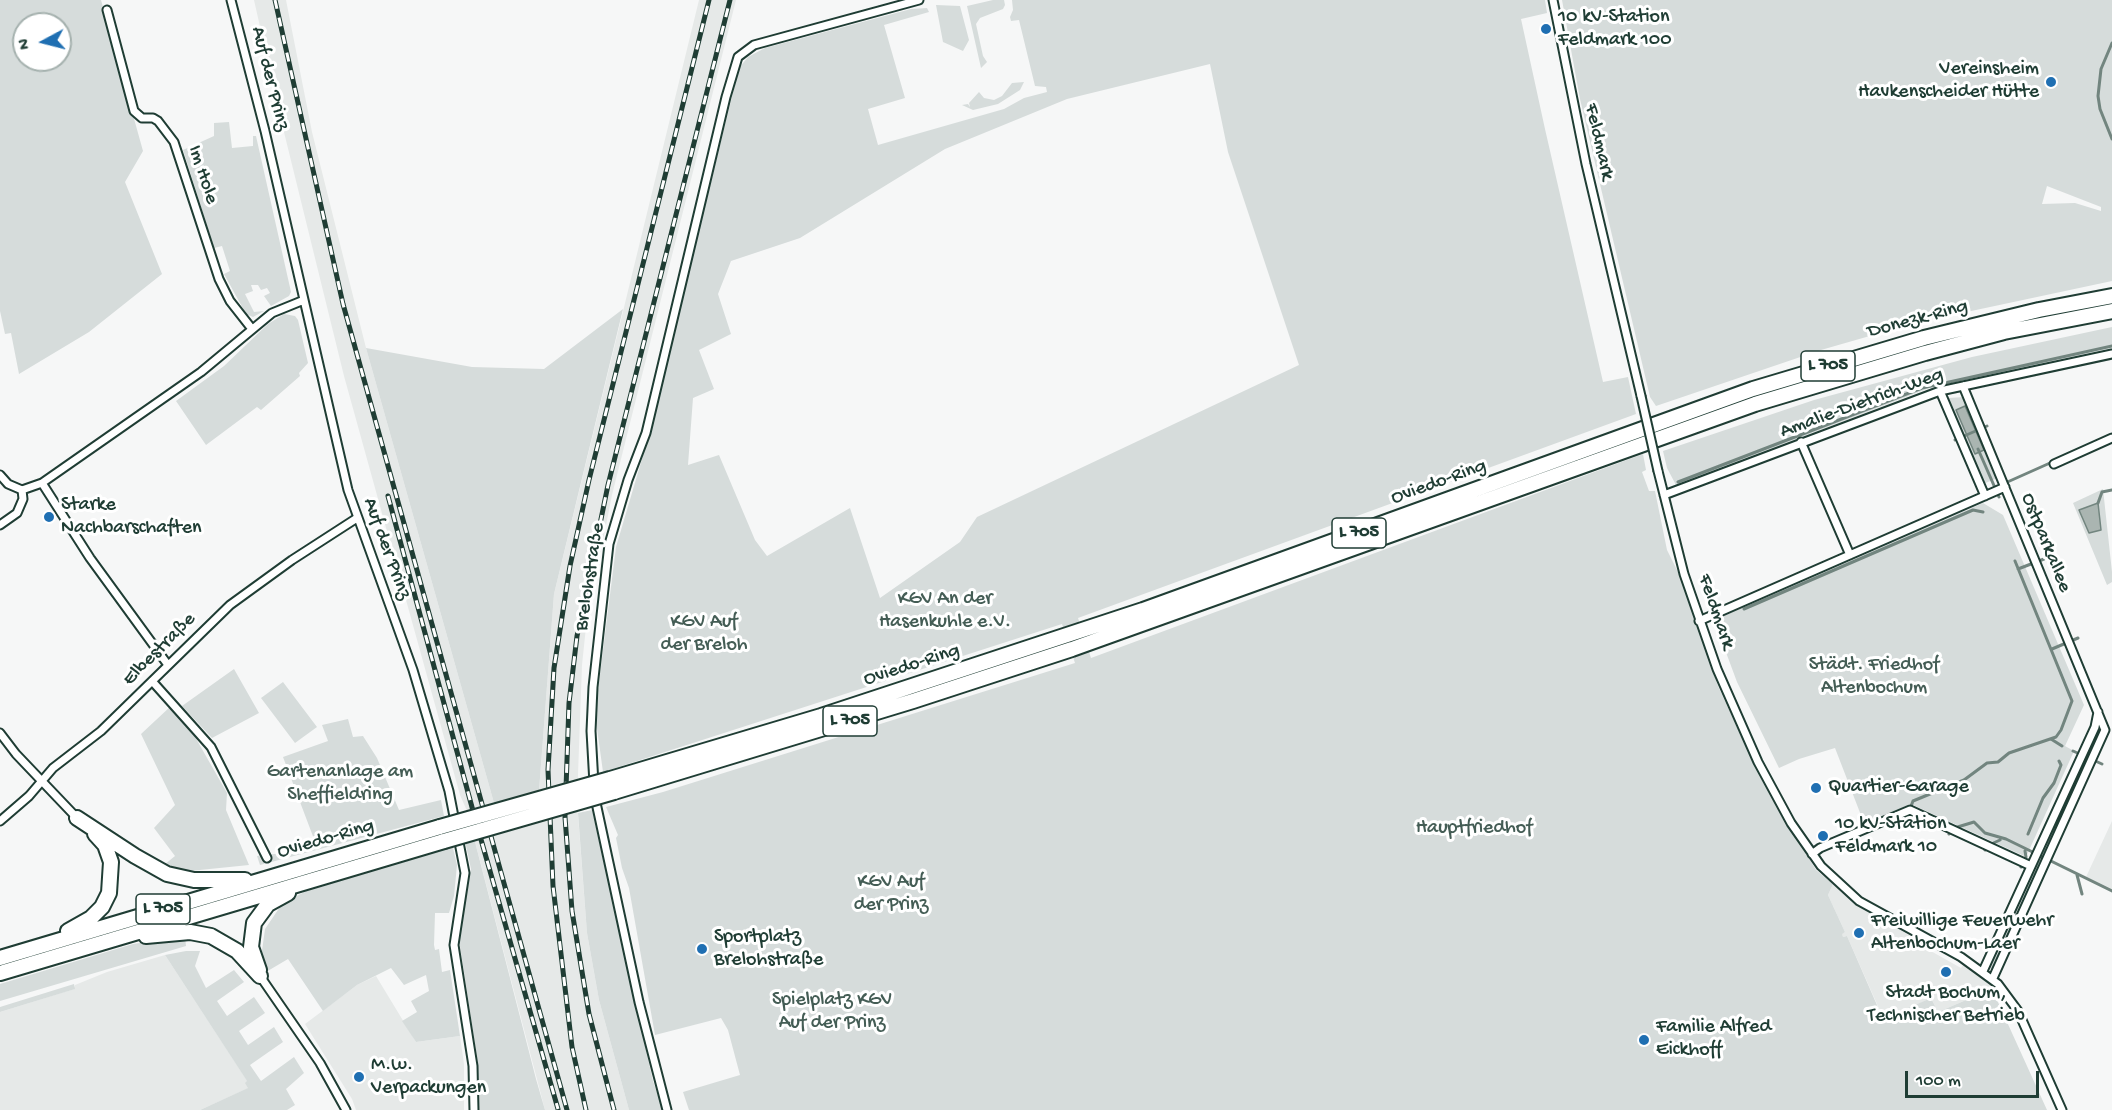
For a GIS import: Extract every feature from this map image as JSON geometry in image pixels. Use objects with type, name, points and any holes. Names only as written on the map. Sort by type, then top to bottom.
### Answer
[{"type":"highway","name":"Donezk-Ring","points":[[1637,438],[1764,386],[1924,338],[2039,310],[2112,296]]},
{"type":"highway","name":"Donezk-Ring","points":[[1637,438],[1913,356],[2004,332],[2108,312]]},
{"type":"highway","name":"Oviedo-Ring","points":[[259,880],[442,834],[612,785],[1112,620],[1637,438]]},
{"type":"highway","name":"L 705","points":[[77,818],[167,874],[194,880],[259,880]]},
{"type":"highway","name":"L 705","points":[[31,949],[85,923],[102,907],[109,894],[112,870],[108,852],[100,839],[77,818]]},
{"type":"highway","name":"Oviedo-Ring","points":[[114,939],[327,874],[442,834]]},
{"type":"highway","name":"L 705","points":[[260,976],[251,947],[252,931],[257,916],[280,897],[327,874]]},
{"type":"highway","name":"L 705","points":[[0,958],[259,880]]},
{"type":"highway","name":"L 705","points":[[0,973],[114,939],[182,932],[204,934],[231,946],[260,976]]},
{"type":"street","name":"Auf der Prinz","points":[[231,0],[265,130],[357,518],[429,720],[449,791],[465,873],[454,945],[473,1066],[474,1110]]},
{"type":"street","name":"Brelohstraße","points":[[667,1110],[639,1002],[595,798],[591,730],[593,687],[609,544],[628,480],[646,434],[726,97],[738,57],[754,45],[919,0]]},
{"type":"street","name":"Feldmark","points":[[1553,0],[1574,109],[1681,565],[1721,679],[1758,762],[1791,823],[1812,854],[1834,879],[1859,901],[1993,978],[2018,1011],[2062,1110]]},
{"type":"street","name":"Im Hole","points":[[107,9],[134,111],[142,118],[153,118],[158,121],[174,142],[219,279],[230,301],[252,329]]},
{"type":"street","points":[[0,475],[8,484],[22,490],[42,483],[201,372],[280,308],[304,300]]},
{"type":"street","name":"Amalie-Dietrich-Weg","points":[[1664,495],[1940,391],[2112,354]]},
{"type":"street","name":"Ostparkallee","points":[[1963,386],[2005,487],[2007,498],[2104,725],[2103,736],[1993,978]]},
{"type":"street","name":"Ostparkallee","points":[[1940,391],[1985,496]]},
{"type":"street","points":[[2054,464],[2112,438]]},
{"type":"street","points":[[1801,442],[1850,555]]},
{"type":"street","points":[[42,483],[90,558],[168,665]]},
{"type":"street","points":[[1699,621],[2005,487]]},
{"type":"street","points":[[0,525],[17,513],[23,499],[22,490]]},
{"type":"street","name":"Elbestraße","points":[[0,821],[53,768],[101,731],[241,597],[357,518]]},
{"type":"street","points":[[153,681],[211,747],[267,858]]},
{"type":"street","points":[[1983,971],[2095,727],[2098,712]]},
{"type":"street","points":[[0,733],[77,818]]},
{"type":"street","points":[[1812,854],[1820,848],[1910,810],[2031,866]]},
{"type":"street","points":[[260,976],[320,1063],[346,1110]]},
{"type":"street","points":[[2040,1059],[2049,1055]]},
{"type":"shaded area","points":[[254,0],[286,0],[312,132],[366,348],[494,803],[467,811],[460,795],[344,376]]},
{"type":"shaded area","points":[[699,0],[736,0],[612,495],[586,627],[582,665],[577,802],[587,933],[599,1000],[629,1110],[545,1110],[474,838],[539,820],[539,791],[554,594]]},
{"type":"shaded area","points":[[1965,406],[1984,450],[1975,454],[1956,410]]},
{"type":"shaded area","points":[[2098,503],[2101,530],[2089,533],[2079,510]]},
{"type":"shaded area","points":[[2112,821],[2112,889],[2086,877]]},
{"type":"shaded area","points":[[1833,884],[1872,914],[1930,947],[1929,950],[1961,968],[1963,965],[1970,969],[1992,984],[1992,989],[1938,1012],[1931,998],[1884,1020],[1847,936],[1843,937],[1841,933],[1845,932],[1828,895]]},
{"type":"shaded area","points":[[165,955],[248,1082],[249,1088],[200,1110],[0,1110],[0,1012],[74,989],[75,985],[107,972]]},
{"type":"shaded area","points":[[376,976],[416,1042],[460,1036],[464,1064],[464,1110],[356,1110],[352,1099],[305,1024],[357,985]]},
{"type":"green space","points":[[0,0],[101,0],[143,151],[125,182],[162,274],[89,332],[19,374],[11,333],[5,334],[0,311]]},
{"type":"green space","points":[[1004,0],[1005,5],[1003,9],[980,18],[976,24],[983,56],[987,62],[981,68],[967,6]]},
{"type":"green space","name":"Hauptfriedhof","points":[[1012,0],[1545,0],[1547,13],[1521,19],[1545,129],[1603,382],[1628,377],[1636,414],[1078,618],[1091,658],[1643,454],[1646,470],[1642,472],[1649,491],[1655,491],[1667,550],[1679,574],[1718,686],[1760,777],[1816,870],[1833,884],[1828,895],[1845,932],[1842,934],[1843,937],[1847,936],[1883,1019],[1931,998],[1938,1012],[1992,989],[2047,1110],[689,1110],[683,1092],[740,1075],[728,1030],[721,1018],[655,1035],[629,888],[616,838],[618,835],[606,807],[663,792],[1075,663],[1062,624],[603,772],[595,714],[616,547],[647,442],[739,68],[748,57],[765,48],[911,9],[927,8],[929,12],[884,25],[905,98],[868,109],[878,145],[1004,109],[1024,98],[1047,92],[1046,87],[1035,86],[1019,20],[1011,21]],"holes":[[[1210,64],[1228,152],[1299,365],[977,517],[960,542],[880,598],[850,508],[767,556],[755,540],[719,455],[688,465],[693,398],[714,389],[699,350],[731,334],[718,294],[731,261],[800,238],[945,149],[1067,99]]]},
{"type":"green space","points":[[1562,0],[2112,0],[2112,281],[1915,323],[1821,350],[1656,406],[1650,397],[1580,99]],"holes":[[[2047,186],[2101,207],[2101,211],[2075,203],[2042,204]]]},
{"type":"green space","points":[[936,5],[960,6],[969,40],[963,51],[943,42]]},
{"type":"green space","points":[[1024,82],[1020,90],[998,104],[973,110],[962,105],[968,104],[970,107],[969,103],[979,92],[984,98],[994,100],[1002,96],[1012,83]]},
{"type":"green space","points":[[229,122],[232,148],[253,146],[253,136],[256,136],[291,292],[289,296],[271,306],[264,296],[270,293],[267,288],[261,290],[258,285],[251,285],[253,291],[245,294],[254,312],[264,311],[253,317],[246,314],[224,274],[230,271],[222,246],[214,248],[183,150],[214,136],[214,123]]},
{"type":"green space","points":[[623,309],[554,594],[539,791],[494,803],[366,348],[472,367],[544,369]]},
{"type":"green space","points":[[284,314],[295,316],[298,320],[308,363],[299,373],[300,376],[261,410],[257,407],[206,445],[176,401],[224,366],[268,324]]},
{"type":"green space","points":[[2112,327],[2112,348],[1932,387],[1676,485],[1667,468],[1663,451],[1814,400],[1972,357]]},
{"type":"green space","points":[[1965,397],[2000,477],[1983,484],[1948,403],[1948,398]]},
{"type":"green space","points":[[2103,489],[2112,572],[2112,582],[2107,585],[2073,503]]},
{"type":"green space","name":"Städt. Friedhof Altenbochum","points":[[1983,503],[2003,515],[2084,705],[2065,746],[2074,751],[2026,857],[1911,804],[1864,823],[1835,748],[1779,768],[1737,682],[1714,620]]},
{"type":"green space","points":[[234,669],[259,713],[212,738],[182,706]]},
{"type":"green space","points":[[283,682],[317,727],[295,743],[261,698]]},
{"type":"green space","points":[[171,706],[190,728],[227,793],[226,810],[249,865],[190,871],[164,865],[175,856],[154,828],[175,805],[141,734]]},
{"type":"green space","name":"Gartenanlage am Sheffieldring","points":[[348,719],[353,737],[363,736],[377,758],[399,810],[441,800],[444,816],[260,865],[257,856],[283,853],[314,839],[283,757],[328,741],[322,725]]},
{"type":"green space","points":[[592,810],[653,1081],[663,1110],[629,1110],[599,1000],[587,933],[578,813]]},
{"type":"green space","points":[[474,838],[545,1110],[478,1110],[478,1064],[459,940],[471,869],[465,841]]},
{"type":"green space","points":[[452,844],[457,865],[454,896],[449,913],[435,913],[434,945],[435,950],[439,949],[442,972],[450,970],[460,1036],[416,1042],[402,1021],[417,1012],[411,1001],[429,991],[426,975],[404,985],[391,968],[357,985],[323,1011],[288,959],[266,972],[261,958],[265,929],[282,904],[306,891]]},
{"type":"green space","points":[[2035,864],[2040,867],[1996,966],[1991,970],[1989,964]]},
{"type":"green space","points":[[185,936],[186,946],[0,1001],[0,984],[133,944]]},
{"type":"green space","points":[[200,951],[195,966],[206,988],[234,970],[244,982],[217,1001],[227,1016],[254,997],[265,1013],[239,1031],[248,1045],[274,1027],[283,1042],[250,1065],[261,1081],[294,1057],[304,1073],[286,1089],[295,1105],[287,1110],[200,1110],[248,1088],[245,1083],[247,1081],[165,955]]},
{"type":"green space","points":[[74,984],[75,989],[0,1012],[0,1007]]},
{"type":"waterway","points":[[2112,43],[2101,69],[2098,96],[2100,109],[2112,139]]},
{"type":"waterway","points":[[1678,482],[1922,388],[2112,346]]},
{"type":"waterway","points":[[1955,440],[1987,426]]},
{"type":"waterway","points":[[1978,449],[1999,497]]},
{"type":"waterway","points":[[1994,488],[2050,463]]},
{"type":"waterway","points":[[2098,503],[2102,492],[2112,490]]},
{"type":"waterway","points":[[1744,609],[1973,510],[1983,512]]},
{"type":"waterway","points":[[2018,569],[2044,559]]},
{"type":"waterway","points":[[1907,817],[1913,801],[1964,780],[1987,763],[1998,762],[2009,753],[2056,737],[2061,730],[2072,701],[2015,561]]},
{"type":"waterway","points":[[2052,649],[2078,638]]},
{"type":"waterway","points":[[2051,739],[2062,746]]},
{"type":"waterway","points":[[2073,751],[2102,764]]},
{"type":"waterway","points":[[2028,834],[2043,798],[2054,783],[2061,765],[2059,761]]},
{"type":"waterway","points":[[1949,834],[1951,829],[1974,822],[1985,833],[2006,839],[2112,891]]},
{"type":"waterway","points":[[1985,850],[1987,846],[2000,840]]},
{"type":"waterway","points":[[2021,867],[2026,857],[2025,851]]},
{"type":"waterway","points":[[2077,875],[2082,894]]},
{"type":"railway","points":[[275,0],[343,304],[567,1110]]},
{"type":"railway","points":[[586,1110],[572,1047],[553,886],[548,770],[554,668],[570,566],[589,480],[709,0]]},
{"type":"railway","points":[[614,1110],[589,1014],[572,911],[565,817],[569,703],[577,636],[608,485],[730,0]]},
{"type":"railway","points":[[388,496],[476,822],[558,1109]]},
{"type":"place","name":"10 kV-Station Feldmark 100","points":[[1546,29]]},
{"type":"place","name":"Vereinsheim Havkenscheider Hütte","points":[[2051,82]]},
{"type":"place","name":"Starke Nachbarschaften","points":[[49,517]]},
{"type":"place","name":"Quartier-Garage","points":[[1816,788]]},
{"type":"place","name":"10 kV-Station Feldmark 10","points":[[1823,836]]},
{"type":"place","name":"Freiwillige Feuerwehr Altenbochum-Laer","points":[[1859,933]]},
{"type":"place","name":"Sportplatz Brelohstraße","points":[[702,949]]},
{"type":"place","name":"Stadt Bochum, Technischer Betrieb","points":[[1946,972]]},
{"type":"place","name":"Familie Alfred Eickhoff","points":[[1644,1040]]},
{"type":"place","name":"M.w. Verpackungen","points":[[359,1077]]},
{"type":"park label","name":"KGV An der Hasenkuhle e.V.","points":[[945,612]]},
{"type":"park label","name":"KGV Auf der Breloh","points":[[704,634]]},
{"type":"park label","name":"KGV Auf der Prinz","points":[[891,894]]},
{"type":"park label","name":"Spielplatz KGV Auf der Prinz","points":[[832,1012]]}]
